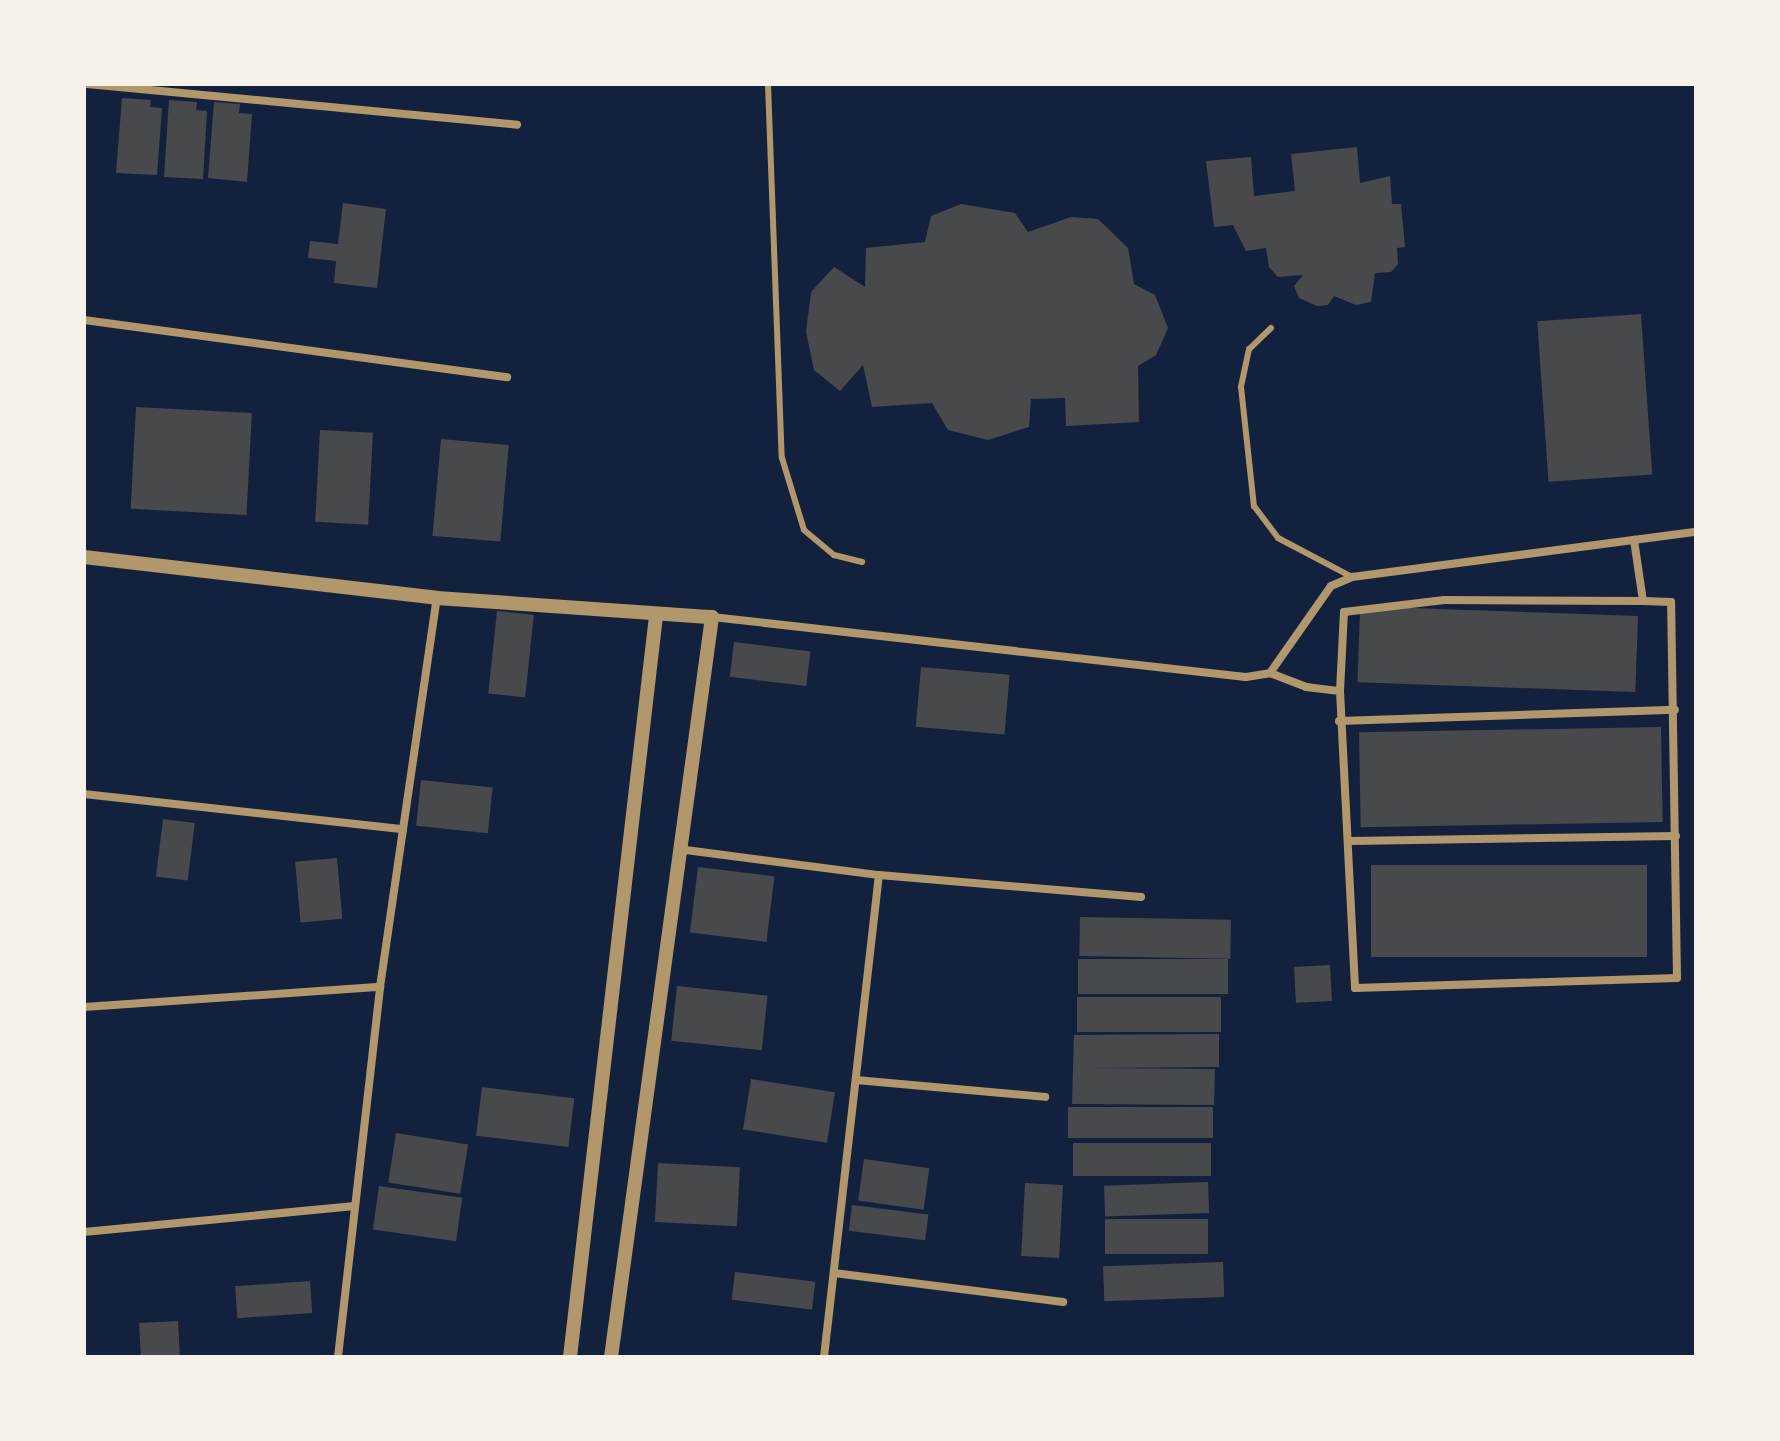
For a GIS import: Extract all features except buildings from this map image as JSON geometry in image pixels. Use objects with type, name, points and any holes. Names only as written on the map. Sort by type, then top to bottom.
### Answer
[{"type":"street","points":[[87,84],[517,125]]},
{"type":"street","points":[[84,320],[507,377]]},
{"type":"street","points":[[1270,673],[1331,586],[1352,577],[1696,532]]},
{"type":"street","points":[[1634,540],[1643,601]]},
{"type":"street","points":[[84,557],[437,598],[656,616],[712,617],[1246,677],[1270,673],[1306,687],[1340,691]]},
{"type":"street","points":[[338,1357],[380,987],[437,598]]},
{"type":"street","points":[[1444,600],[1671,602],[1677,978],[1355,988],[1350,841],[1339,721],[1340,691],[1344,612],[1444,600]]},
{"type":"street","points":[[570,1357],[656,616]]},
{"type":"street","points":[[611,1357],[712,617]]},
{"type":"street","points":[[1339,721],[1675,710]]},
{"type":"street","points":[[84,794],[403,829]]},
{"type":"street","points":[[1350,841],[1676,836]]},
{"type":"street","points":[[678,849],[879,875],[1141,897]]},
{"type":"street","points":[[824,1357],[879,875]]},
{"type":"street","points":[[84,1007],[380,987]]},
{"type":"street","points":[[856,1080],[1045,1097]]},
{"type":"street","points":[[84,1232],[355,1206]]},
{"type":"street","points":[[834,1273],[1063,1302]]},
{"type":"lane","points":[[768,84],[782,458],[804,530],[834,555],[862,562]]},
{"type":"lane","points":[[1271,328],[1249,349],[1241,387],[1254,506],[1278,538],[1352,577]]}]
